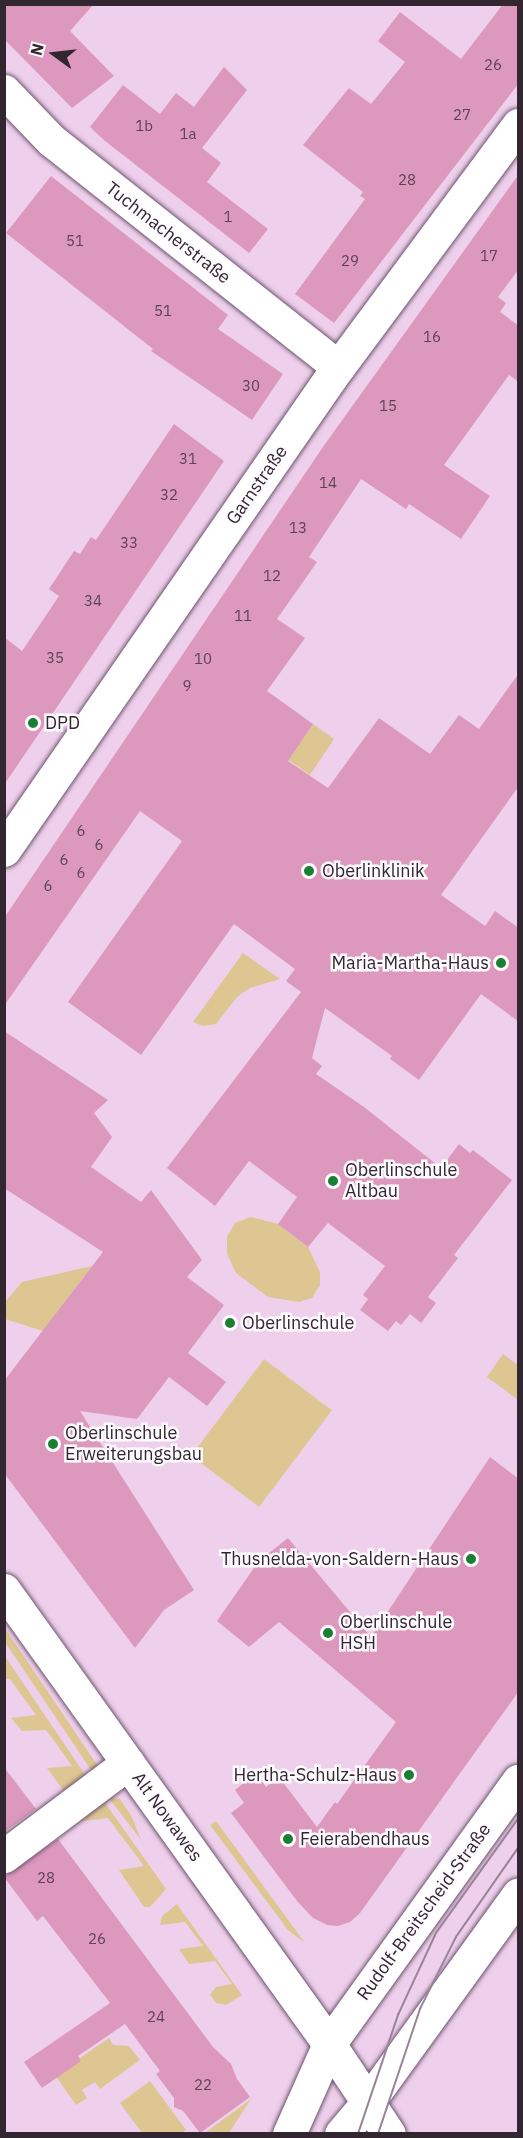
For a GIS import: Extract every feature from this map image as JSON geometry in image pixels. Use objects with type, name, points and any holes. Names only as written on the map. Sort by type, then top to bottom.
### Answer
[{"type":"main road","name":"Tuchmacherstraße","points":[[4,91],[51,140],[338,367]]},
{"type":"main road","name":"Garnstraße","points":[[4,850],[338,367],[519,125]]},
{"type":"main road","name":"Alt Nowawes","points":[[4,1590],[329,2044],[389,2133]]},
{"type":"main road","points":[[4,1856],[128,1763]]},
{"type":"main road","name":"Rudolf-Breitscheid-Straße","points":[[289,2133],[329,2044],[519,1781]]},
{"type":"main road","points":[[341,2133],[368,2102],[519,1895]]},
{"type":"shaded area","points":[[313,724],[334,739],[310,775],[278,753],[300,743]]},
{"type":"shaded area","points":[[243,953],[280,979],[250,988],[237,997],[216,1024],[203,1026],[193,1022]]},
{"type":"shaded area","points":[[251,1217],[278,1224],[308,1247],[320,1272],[320,1285],[312,1298],[299,1302],[268,1297],[236,1273],[227,1254],[227,1237],[235,1223]]},
{"type":"shaded area","points":[[92,1266],[43,1331],[5,1319],[5,1302],[22,1282]]},
{"type":"shaded area","points":[[503,1354],[518,1365],[518,1400],[487,1377]]},
{"type":"shaded area","points":[[264,1359],[332,1410],[259,1507],[191,1456]]},
{"type":"shaded area","points":[[4,1627],[98,1766],[95,1776],[5,1642]]},
{"type":"shaded area","points":[[4,1655],[88,1779],[67,1795],[47,1768],[72,1766],[55,1742],[46,1730],[22,1731],[11,1718],[36,1715],[10,1679],[5,1679]]},
{"type":"shaded area","points":[[108,1797],[120,1799],[132,1817],[141,1840]]},
{"type":"shaded area","points":[[103,1800],[166,1889],[150,1907],[144,1907],[119,1870],[144,1866],[108,1818],[83,1821],[80,1817]]},
{"type":"shaded area","points":[[216,1821],[305,1943],[288,1930],[210,1825]]},
{"type":"shaded area","points":[[177,1904],[242,1995],[226,2005],[216,2003],[210,1995],[216,1987],[232,1984],[215,1961],[189,1964],[179,1949],[203,1946],[185,1922],[160,1925],[162,1916]]},
{"type":"shaded area","points":[[109,2038],[113,2045],[129,2046],[140,2060],[100,2089],[95,2082],[82,2090],[87,2098],[76,2105],[55,2075]]},
{"type":"shaded area","points":[[150,2081],[186,2130],[181,2133],[142,2133],[120,2103]]},
{"type":"shaded area","points":[[251,2099],[229,2133],[205,2133]]},
{"type":"building","points":[[4,4],[94,4],[70,31],[114,76],[72,108],[4,39]]},
{"type":"building","points":[[503,4],[519,4],[519,83],[334,323],[295,294],[365,199],[360,196],[363,192],[303,145],[349,88],[371,104],[405,62],[378,41],[400,12],[461,59]]},
{"type":"building","points":[[224,67],[247,90],[202,148],[221,163],[207,182],[268,229],[249,253],[90,127],[123,85],[160,114],[176,93],[194,107]]},
{"type":"building","points":[[519,174],[519,269],[498,297],[506,303],[500,312],[519,326],[519,382],[509,375],[444,465],[490,496],[461,539],[409,504],[406,509],[361,479],[309,557],[317,562],[277,619],[305,638],[267,691],[313,724],[288,761],[328,788],[379,718],[430,754],[459,715],[479,729],[519,673],[519,786],[441,895],[485,926],[495,911],[519,928],[519,1022],[481,994],[419,1080],[390,1059],[392,1056],[325,1008],[312,1058],[322,1066],[316,1074],[364,1107],[441,1168],[459,1144],[470,1153],[473,1150],[512,1180],[454,1255],[458,1258],[428,1297],[436,1303],[421,1323],[410,1314],[401,1325],[396,1321],[388,1331],[360,1310],[368,1299],[363,1295],[385,1266],[328,1223],[308,1247],[278,1224],[297,1197],[249,1161],[215,1206],[167,1168],[301,992],[286,981],[295,969],[234,924],[141,1055],[68,1002],[182,841],[140,811],[4,1006],[4,918],[325,444]]},
{"type":"building","points":[[51,176],[228,315],[218,329],[283,374],[252,420],[151,351],[153,349],[6,233]]},
{"type":"building","points":[[174,424],[224,461],[4,785],[4,637],[22,651],[59,596],[49,589],[74,551],[80,554],[91,537],[96,540]]},
{"type":"building","name":"Oberlinschule Erweiterungsbau","points":[[4,1031],[108,1100],[94,1113],[112,1137],[91,1167],[141,1202],[151,1190],[202,1260],[187,1277],[224,1305],[188,1353],[226,1382],[207,1406],[169,1377],[137,1419],[80,1411],[194,1590],[164,1610],[135,1648],[4,1473],[4,1381],[103,1252],[4,1188]]},
{"type":"building","points":[[490,1457],[519,1479],[519,1691],[360,1913],[350,1922],[338,1926],[327,1925],[313,1918],[297,1901],[231,1813],[244,1803],[235,1790],[256,1773],[266,1787],[279,1777],[317,1827],[335,1802],[337,1804],[396,1722],[279,1622],[249,1647],[217,1621],[258,1562],[288,1538],[371,1637]]},
{"type":"building","points":[[4,1767],[36,1809],[4,1832]]},
{"type":"building","points":[[58,1839],[213,2047],[231,2064],[237,2079],[250,2097],[200,2133],[183,2111],[174,2107],[174,2098],[156,2074],[160,2071],[125,2024],[78,2056],[81,2061],[42,2088],[24,2062],[110,2003],[43,1916],[37,1921],[4,1877]]},
{"type":"tram line","points":[[358,2134],[398,2015],[436,1933],[518,1819]]},
{"type":"tram line","points":[[378,2134],[420,2009],[456,1937],[518,1848]]},
{"type":"place","name":"DPD","points":[[33,723]]},
{"type":"place","name":"Oberlinklinik","points":[[309,871]]},
{"type":"place","name":"Maria-Martha-Haus","points":[[501,963]]},
{"type":"place","name":"Oberlinschule Altbau","points":[[333,1181]]},
{"type":"place","name":"Oberlinschule","points":[[230,1323]]},
{"type":"place","name":"Oberlinschule Erweiterungsbau","points":[[53,1444]]},
{"type":"place","name":"Thusnelda-von-Saldern-Haus","points":[[471,1559]]},
{"type":"place","name":"Oberlinschule HSH","points":[[328,1633]]},
{"type":"place","name":"Hertha-Schulz-Haus","points":[[409,1775]]},
{"type":"place","name":"Feierabendhaus","points":[[288,1839]]}]
